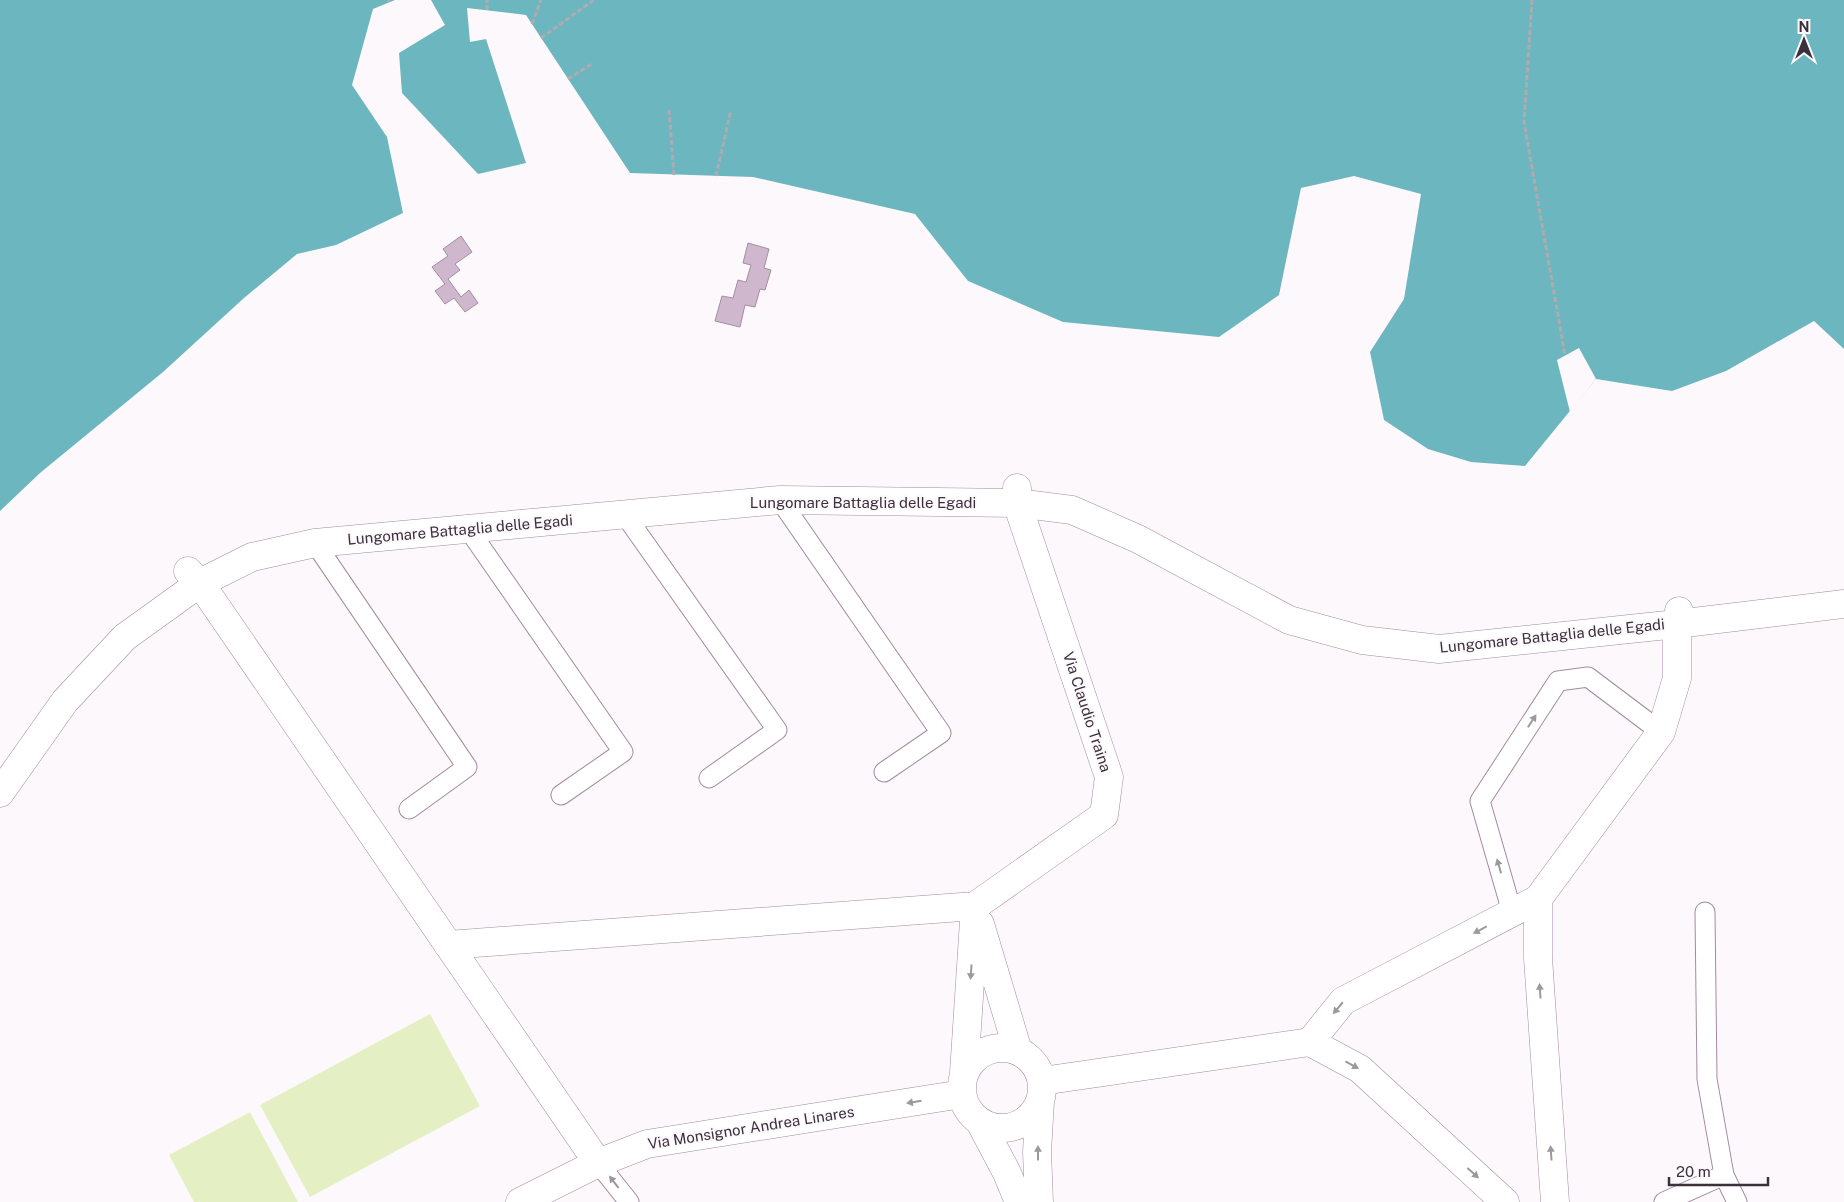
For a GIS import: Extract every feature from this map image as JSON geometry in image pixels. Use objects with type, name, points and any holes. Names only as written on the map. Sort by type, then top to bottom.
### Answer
[{"type":"street","name":"Lungomare Battaglia delle Egadi","points":[[0,793],[65,701],[126,637],[194,577],[252,556],[315,544],[780,500],[1017,495],[1072,510],[1138,539],[1289,620],[1362,640],[1438,649],[1678,618],[1844,604]]},
{"type":"street","name":"Via Claudio Traina","points":[[975,906],[1104,815],[1109,777],[1017,495]]},
{"type":"street","points":[[194,577],[598,1163]]},
{"type":"street","points":[[1310,1042],[1343,1001],[1538,899],[1661,732],[1677,678],[1678,618]]},
{"type":"street","points":[[1538,899],[1538,958],[1555,1202]]},
{"type":"street","points":[[448,945],[975,906]]},
{"type":"street","points":[[975,906],[1018,1051]]},
{"type":"street","points":[[975,906],[963,1084],[971,1115],[980,1122],[1001,1128],[1021,1124],[1036,1110],[1041,1091]]},
{"type":"street","points":[[1041,1091],[1310,1042],[1360,1069],[1505,1202]]},
{"type":"street","points":[[963,1084],[978,1056],[987,1050],[998,1048],[1018,1051],[1034,1063],[1041,1091],[1037,1152],[1039,1202]]},
{"type":"street","name":"Via Monsignor Andrea Linares","points":[[520,1202],[552,1195],[598,1163],[647,1144],[963,1084]]},
{"type":"street","points":[[980,1122],[1007,1173],[1019,1202]]},
{"type":"lane","points":[[780,500],[941,733],[884,772]]},
{"type":"lane","points":[[625,515],[778,730],[709,778]]},
{"type":"lane","points":[[469,530],[623,752],[561,795]]},
{"type":"lane","points":[[315,544],[468,768],[409,809]]},
{"type":"lane","points":[[1512,912],[1480,801],[1558,681],[1588,677],[1661,732]]},
{"type":"lane","points":[[1705,912],[1707,1079],[1724,1175],[1737,1202]]},
{"type":"lane","points":[[598,1163],[629,1202]]},
{"type":"lane","points":[[1664,1202],[1724,1175]]},
{"type":"path","points":[[487,0],[487,10]]},
{"type":"path","points":[[532,24],[541,0]]},
{"type":"path","points":[[541,38],[594,0]]},
{"type":"path","points":[[1532,0],[1524,122],[1565,356]]},
{"type":"path","points":[[568,79],[593,63]]},
{"type":"path","points":[[668,110],[674,174]]},
{"type":"path","points":[[716,176],[731,110]]},
{"type":"green space","points":[[430,1014],[480,1106],[310,1197],[260,1105]]},
{"type":"green space","points":[[250,1112],[298,1202],[194,1202],[169,1155]]},
{"type":"water","points":[[0,0],[395,0],[373,9],[352,85],[387,137],[403,213],[336,245],[297,254],[244,298],[163,372],[40,473],[0,511]]},
{"type":"water","points":[[431,0],[1844,0],[1844,349],[1814,321],[1726,371],[1672,391],[1596,379],[1525,466],[1471,462],[1428,449],[1384,420],[1370,352],[1404,299],[1421,194],[1354,176],[1301,188],[1279,295],[1219,337],[1063,322],[968,281],[915,214],[753,177],[630,173],[526,15],[467,8],[470,42],[486,39],[526,163],[478,174],[402,93],[399,53],[445,25]]},
{"type":"pier","points":[[1579,348],[1596,379],[1570,412],[1557,360]]},
{"type":"building","points":[[461,236],[472,252],[455,264],[460,270],[448,279],[461,297],[469,290],[478,303],[465,312],[454,298],[445,304],[435,291],[445,284],[432,267],[448,256],[443,249]]},
{"type":"building","points":[[748,243],[769,249],[764,268],[771,270],[765,290],[760,289],[755,307],[745,305],[740,327],[715,321],[722,296],[733,298],[738,280],[746,282],[751,265],[743,263]]}]
